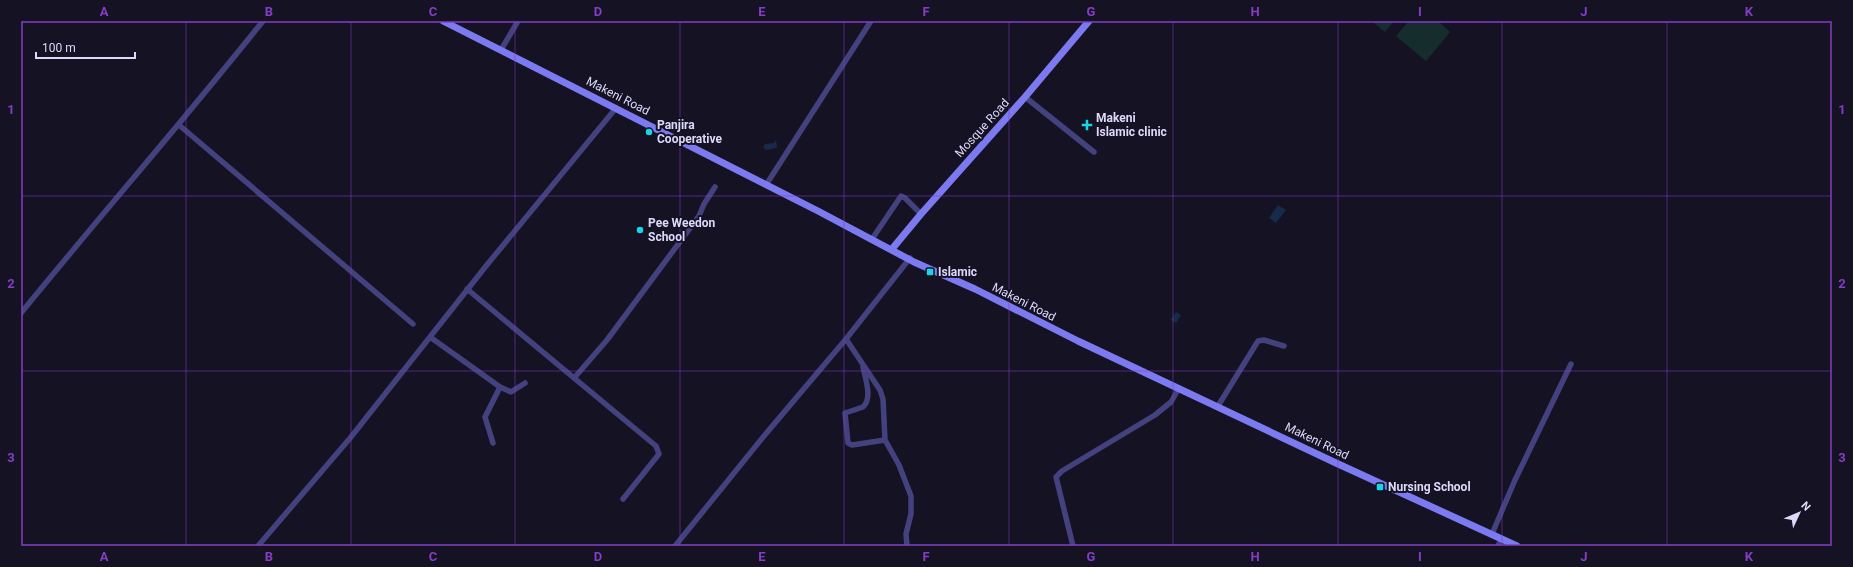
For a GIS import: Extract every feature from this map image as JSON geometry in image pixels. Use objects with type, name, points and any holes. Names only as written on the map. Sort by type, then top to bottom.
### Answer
[{"type":"main road","name":"Makeni Road","points":[[443,21],[910,258],[914,262],[975,289],[1078,341],[1517,546]]},
{"type":"main road","name":"Mosque Road","points":[[892,249],[921,214],[1025,98],[1089,21]]},
{"type":"street","points":[[21,313],[89,230],[179,125],[263,21]]},
{"type":"street","points":[[501,50],[518,21]]},
{"type":"street","points":[[766,185],[871,21]]},
{"type":"street","points":[[1025,98],[1094,152]]},
{"type":"street","points":[[262,545],[351,437],[467,289],[616,108]]},
{"type":"street","points":[[179,125],[413,324]]},
{"type":"street","points":[[575,377],[607,340],[698,216],[715,186]]},
{"type":"street","points":[[872,239],[900,196],[905,198],[921,214]]},
{"type":"street","points":[[675,546],[764,436],[846,339],[910,258]]},
{"type":"street","points":[[467,289],[575,377],[656,446],[659,454],[623,500]]},
{"type":"street","points":[[430,337],[500,387],[511,392],[525,383]]},
{"type":"street","points":[[846,339],[880,390],[883,399],[885,440],[899,465],[911,496],[911,514],[906,534],[907,546]]},
{"type":"street","points":[[1218,406],[1258,341],[1264,340],[1284,346]]},
{"type":"street","points":[[862,363],[868,395],[867,402],[863,407],[844,413],[848,443],[852,445],[885,440]]},
{"type":"street","points":[[1492,534],[1515,480],[1571,364]]},
{"type":"street","points":[[493,443],[485,416],[500,387]]},
{"type":"street","points":[[1073,546],[1056,476],[1155,415],[1172,402],[1179,388]]},
{"type":"street","points":[[1498,546],[1502,538]]},
{"type":"green space","points":[[1372,21],[1394,21],[1385,32]]},
{"type":"green space","points":[[1409,21],[1438,21],[1450,32],[1426,61],[1396,36]]},
{"type":"water","points":[[776,140],[776,148],[766,150],[763,147],[765,144],[774,143]]},
{"type":"water","points":[[1278,205],[1286,210],[1276,223],[1269,218]]},
{"type":"water","points":[[1176,312],[1181,315],[1176,323],[1171,320]]},
{"type":"place","name":"Makeni Islamic clinic","points":[[1087,125]]},
{"type":"place","name":"Panjira Cooperative","points":[[649,132]]},
{"type":"place","name":"Pee Weedon School","points":[[640,230]]},
{"type":"place","name":"Islamic","points":[[930,272]]},
{"type":"place","name":"Nursing School","points":[[1380,487]]}]
